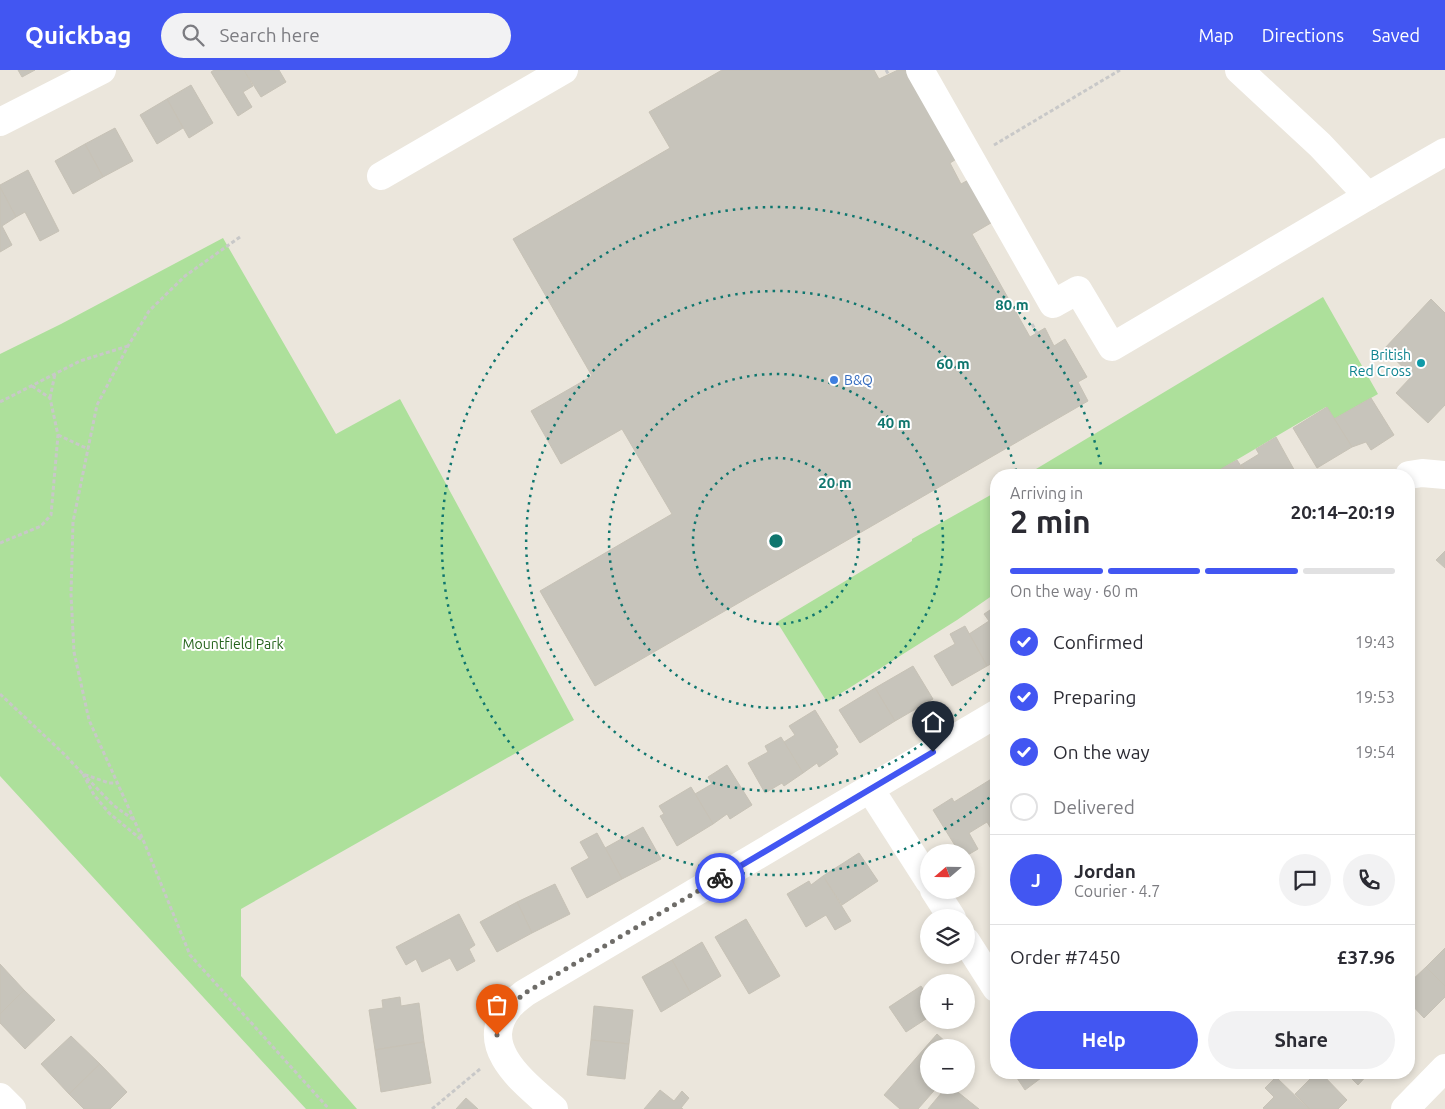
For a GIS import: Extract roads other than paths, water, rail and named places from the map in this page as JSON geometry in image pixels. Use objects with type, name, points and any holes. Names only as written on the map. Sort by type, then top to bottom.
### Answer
[{"type":"street","points":[[0,122],[102,70]]},
{"type":"street","points":[[380,176],[564,70]]},
{"type":"street","points":[[920,70],[1053,304],[1078,290],[1112,347],[1445,152]]},
{"type":"street","points":[[1240,70],[1320,144],[1368,196]]},
{"type":"street","points":[[1415,474],[1445,475]]},
{"type":"street","points":[[554,1109],[510,1067],[499,1043],[501,1020],[510,1006],[525,993],[990,718]]},
{"type":"street","points":[[870,789],[920,867]]},
{"type":"street","points":[[975,955],[990,979]]},
{"type":"street","points":[[1405,1109],[1445,1068]]},
{"type":"street","points":[[0,1097],[12,1109]]},
{"type":"place","name":"British Red Cross","points":[[1421,363]]},
{"type":"place","name":"B&Q","points":[[834,380]]},
{"type":"park label","name":"Mountfield Park","points":[[233,644]]}]
